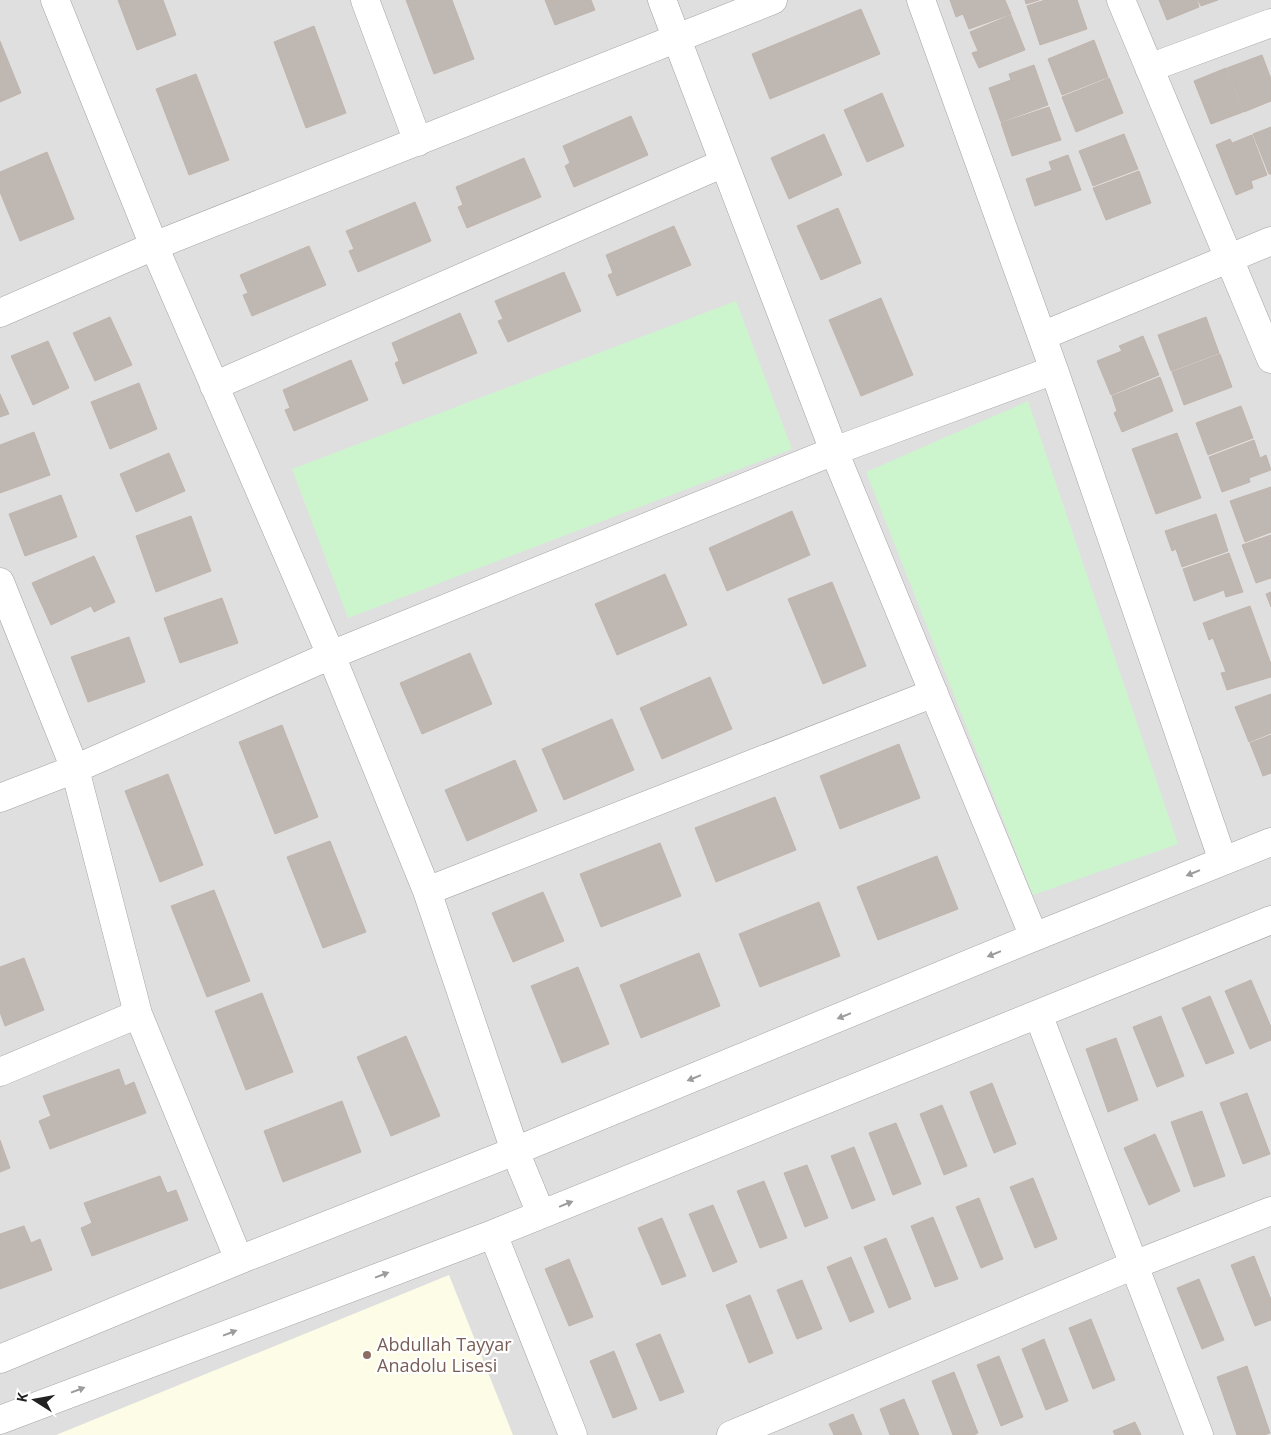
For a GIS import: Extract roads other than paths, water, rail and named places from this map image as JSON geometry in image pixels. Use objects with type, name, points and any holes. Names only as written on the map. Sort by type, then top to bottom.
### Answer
[{"type":"street","points":[[55,0],[154,246],[331,655],[427,891],[515,1152],[541,1214]]},
{"type":"street","points":[[365,0],[418,142]]},
{"type":"street","points":[[662,0],[834,451],[1034,937]]},
{"type":"street","points":[[0,313],[154,246],[773,0]]},
{"type":"street","points":[[921,0],[1054,370],[1223,861]]},
{"type":"street","points":[[1121,0],[1271,359]]},
{"type":"street","points":[[1150,68],[1271,23]]},
{"type":"street","points":[[214,386],[724,163]]},
{"type":"street","points":[[1042,336],[1271,241]]},
{"type":"street","points":[[0,798],[75,768],[331,655],[834,451],[1054,370]]},
{"type":"street","points":[[0,582],[75,768],[138,1014],[239,1260]]},
{"type":"street","points":[[427,891],[934,693]]},
{"type":"street","points":[[0,1359],[239,1260],[515,1152],[1034,937],[1271,842]]},
{"type":"street","points":[[0,1420],[493,1234],[1271,920]]},
{"type":"street","points":[[0,1072],[138,1014]]},
{"type":"street","points":[[1038,1014],[1199,1435]]},
{"type":"street","points":[[731,1435],[1134,1265],[1271,1211]]},
{"type":"street","points":[[493,1234],[573,1435]]},
{"type":"place","name":"Abdullah Tayyar Anadolu Lisesi","points":[[367,1355]]}]
